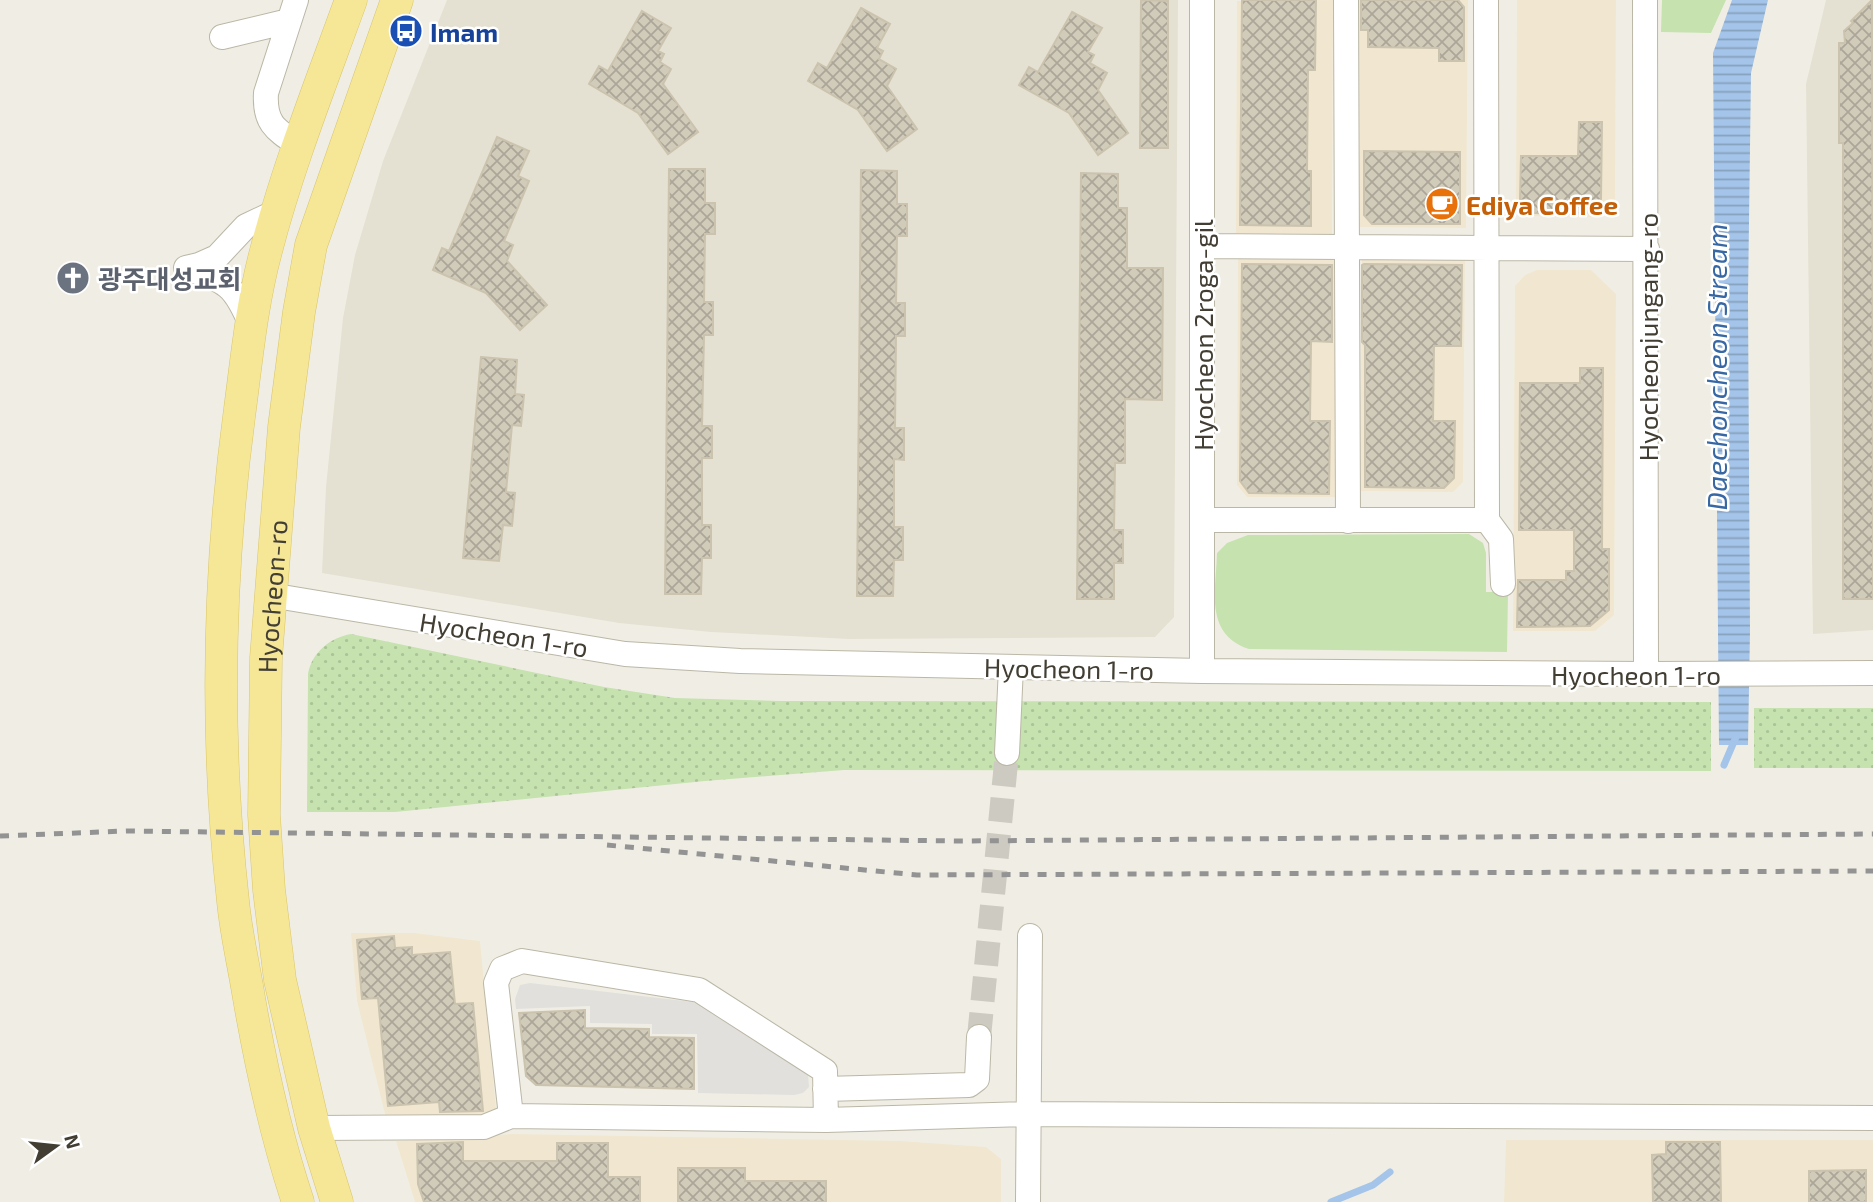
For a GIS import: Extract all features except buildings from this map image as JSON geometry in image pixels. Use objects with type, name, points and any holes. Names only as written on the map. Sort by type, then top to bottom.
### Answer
[{"type":"main road","name":"Hyocheon-ro","points":[[298,1202],[260,1058],[235,916],[222,759],[223,585],[228,511],[251,325],[265,252],[351,0]]},
{"type":"main road","name":"Hyocheon-ro","points":[[337,1202],[314,1128],[279,980],[264,815],[266,658],[284,427],[299,312],[312,245],[397,0]]},
{"type":"street","name":"Hyocheon 2roga-gil","points":[[1202,0],[1202,671]]},
{"type":"street","points":[[1346,0],[1348,521]]},
{"type":"street","points":[[1486,0],[1487,520],[1501,539],[1503,584]]},
{"type":"street","name":"Hyocheonjungang-ro","points":[[1645,0],[1646,674]]},
{"type":"street","points":[[292,11],[266,93],[265,109],[269,121],[279,132],[300,146]]},
{"type":"street","points":[[222,37],[292,11]]},
{"type":"street","points":[[251,325],[242,303],[227,284],[186,268],[217,257],[246,226],[278,211]]},
{"type":"street","points":[[1202,246],[1647,248]]},
{"type":"street","points":[[1202,520],[1487,520]]},
{"type":"street","name":"Hyocheon 1-ro","points":[[270,595],[625,654],[740,661],[1202,671],[1873,673]]},
{"type":"street","points":[[1007,753],[1011,667]]},
{"type":"street","points":[[1028,1202],[1030,936]]},
{"type":"street","points":[[511,1116],[496,983],[502,969],[522,961],[699,990],[825,1071],[826,1120]]},
{"type":"street","points":[[825,1089],[969,1085],[978,1079],[979,1037]]},
{"type":"street","points":[[314,1128],[484,1127],[511,1116],[826,1120],[1029,1114],[1873,1118]]},
{"type":"shaded area","points":[[447,0],[1178,0],[1174,617],[1155,637],[849,639],[711,632],[619,623],[322,573],[326,487],[343,318],[355,255],[383,161]]},
{"type":"shaded area","points":[[1333,0],[1332,234],[1236,233],[1237,1]]},
{"type":"shaded area","points":[[1359,0],[1468,0],[1466,228],[1358,227]]},
{"type":"shaded area","points":[[1517,0],[1616,0],[1615,205],[1602,217],[1526,216],[1516,203]]},
{"type":"shaded area","points":[[1826,0],[1873,0],[1873,630],[1813,634],[1806,84]]},
{"type":"shaded area","points":[[1362,255],[1465,256],[1463,482],[1453,492],[1360,491]]},
{"type":"shaded area","points":[[1238,259],[1341,260],[1339,497],[1247,497],[1237,485]]},
{"type":"shaded area","points":[[1537,270],[1591,270],[1616,294],[1614,615],[1595,631],[1513,631],[1515,286],[1525,275]]},
{"type":"shaded area","points":[[351,933],[414,933],[480,941],[496,1109],[491,1117],[386,1118],[357,1001]]},
{"type":"shaded area","points":[[530,983],[693,1002],[808,1074],[809,1087],[803,1093],[794,1095],[698,1093],[697,1034],[652,1034],[652,1024],[590,1023],[590,1006],[516,1009],[515,999],[520,985]]},
{"type":"shaded area","points":[[514,1134],[900,1141],[986,1147],[1001,1159],[1001,1202],[415,1202],[396,1141]]},
{"type":"shaded area","points":[[1506,1140],[1873,1140],[1873,1202],[1504,1202]]},
{"type":"green space","points":[[1662,0],[1726,0],[1711,33],[1661,32]]},
{"type":"green space","points":[[1469,534],[1483,543],[1486,553],[1486,592],[1508,592],[1507,652],[1249,649],[1225,633],[1219,622],[1215,596],[1217,553],[1227,543],[1248,535]]},
{"type":"green space","points":[[351,634],[604,687],[675,698],[781,701],[1711,702],[1711,771],[844,770],[395,812],[307,812],[308,674],[313,659],[323,647]]},
{"type":"green space","points":[[1754,708],[1873,708],[1873,768],[1754,768]]},
{"type":"water","name":"Daechoncheon Stream","points":[[1732,0],[1768,0],[1751,73],[1748,745],[1719,745],[1713,53]]},
{"type":"waterway","points":[[1724,765],[1736,737]]},
{"type":"waterway","points":[[1331,1202],[1373,1185],[1390,1172]]},
{"type":"tunnel","points":[[979,1037],[1007,753]]},
{"type":"railway","points":[[0,836],[126,831],[961,841],[1873,834]]},
{"type":"railway","points":[[607,845],[917,875],[1873,871]]},
{"type":"place","name":"Imam","points":[[406,31]]},
{"type":"place","name":"Ediya Coffee","points":[[1442,204]]},
{"type":"place","name":"광주대성교회","points":[[73,278]]}]
